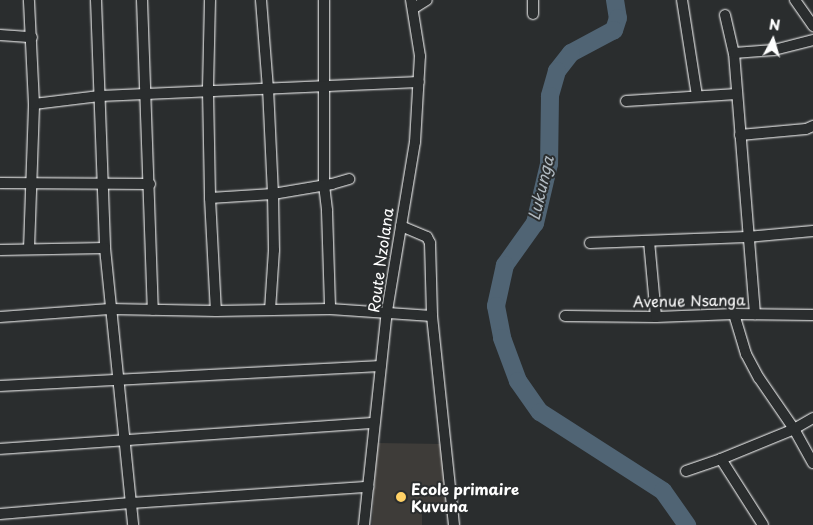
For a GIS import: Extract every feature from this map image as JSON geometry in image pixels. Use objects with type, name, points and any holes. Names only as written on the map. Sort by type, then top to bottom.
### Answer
[{"type":"street","points":[[29,0],[34,104],[29,249]]},
{"type":"street","points":[[96,0],[104,248],[133,525]]},
{"type":"street","points":[[142,0],[153,310]]},
{"type":"street","points":[[210,0],[208,91],[210,198],[216,311]]},
{"type":"street","points":[[260,0],[268,88],[273,194],[274,250],[270,310]]},
{"type":"street","points":[[324,0],[324,186],[327,211],[330,309]]},
{"type":"street","points":[[412,4],[427,0]]},
{"type":"street","points":[[533,0],[533,14]]},
{"type":"street","points":[[682,0],[697,96]]},
{"type":"street","points":[[795,0],[813,26]]},
{"type":"street","name":"Route Nzolana","points":[[364,525],[387,311],[415,142],[420,56],[412,4]]},
{"type":"street","points":[[725,15],[734,53],[754,314]]},
{"type":"street","points":[[0,35],[32,37]]},
{"type":"street","points":[[734,53],[774,50],[813,40]]},
{"type":"street","points":[[34,104],[100,96],[419,82]]},
{"type":"street","points":[[626,101],[737,94]]},
{"type":"street","points":[[740,135],[806,129],[813,126]]},
{"type":"street","points":[[210,198],[273,194],[324,186],[349,179]]},
{"type":"street","points":[[0,183],[150,184]]},
{"type":"street","points":[[401,226],[427,237],[430,243],[432,316],[454,525]]},
{"type":"street","points":[[590,243],[747,237],[813,231]]},
{"type":"street","points":[[649,241],[656,317]]},
{"type":"street","points":[[0,250],[104,248]]},
{"type":"street","points":[[0,317],[110,309],[216,311],[330,309],[387,311],[432,316]]},
{"type":"street","points":[[734,314],[746,354],[759,378],[794,429],[813,463]]},
{"type":"street","name":"Avenue Nsanga","points":[[565,316],[656,317],[754,314],[813,316]]},
{"type":"street","points":[[0,386],[380,366]]},
{"type":"street","points":[[686,471],[721,459],[794,429],[813,418]]},
{"type":"street","points":[[0,449],[374,423]]},
{"type":"street","points":[[721,459],[763,525]]},
{"type":"street","points":[[0,514],[368,487]]},
{"type":"shaded area","points":[[377,443],[444,444],[447,512],[422,512],[422,525],[372,525]]},
{"type":"waterway","name":"Lukunga","points":[[615,0],[618,18],[614,30],[571,53],[557,71],[550,96],[549,164],[535,223],[505,265],[496,306],[502,338],[518,381],[540,412],[663,491],[687,525]]},
{"type":"place","name":"Ecole primaire Kuvuna","points":[[401,497]]}]
